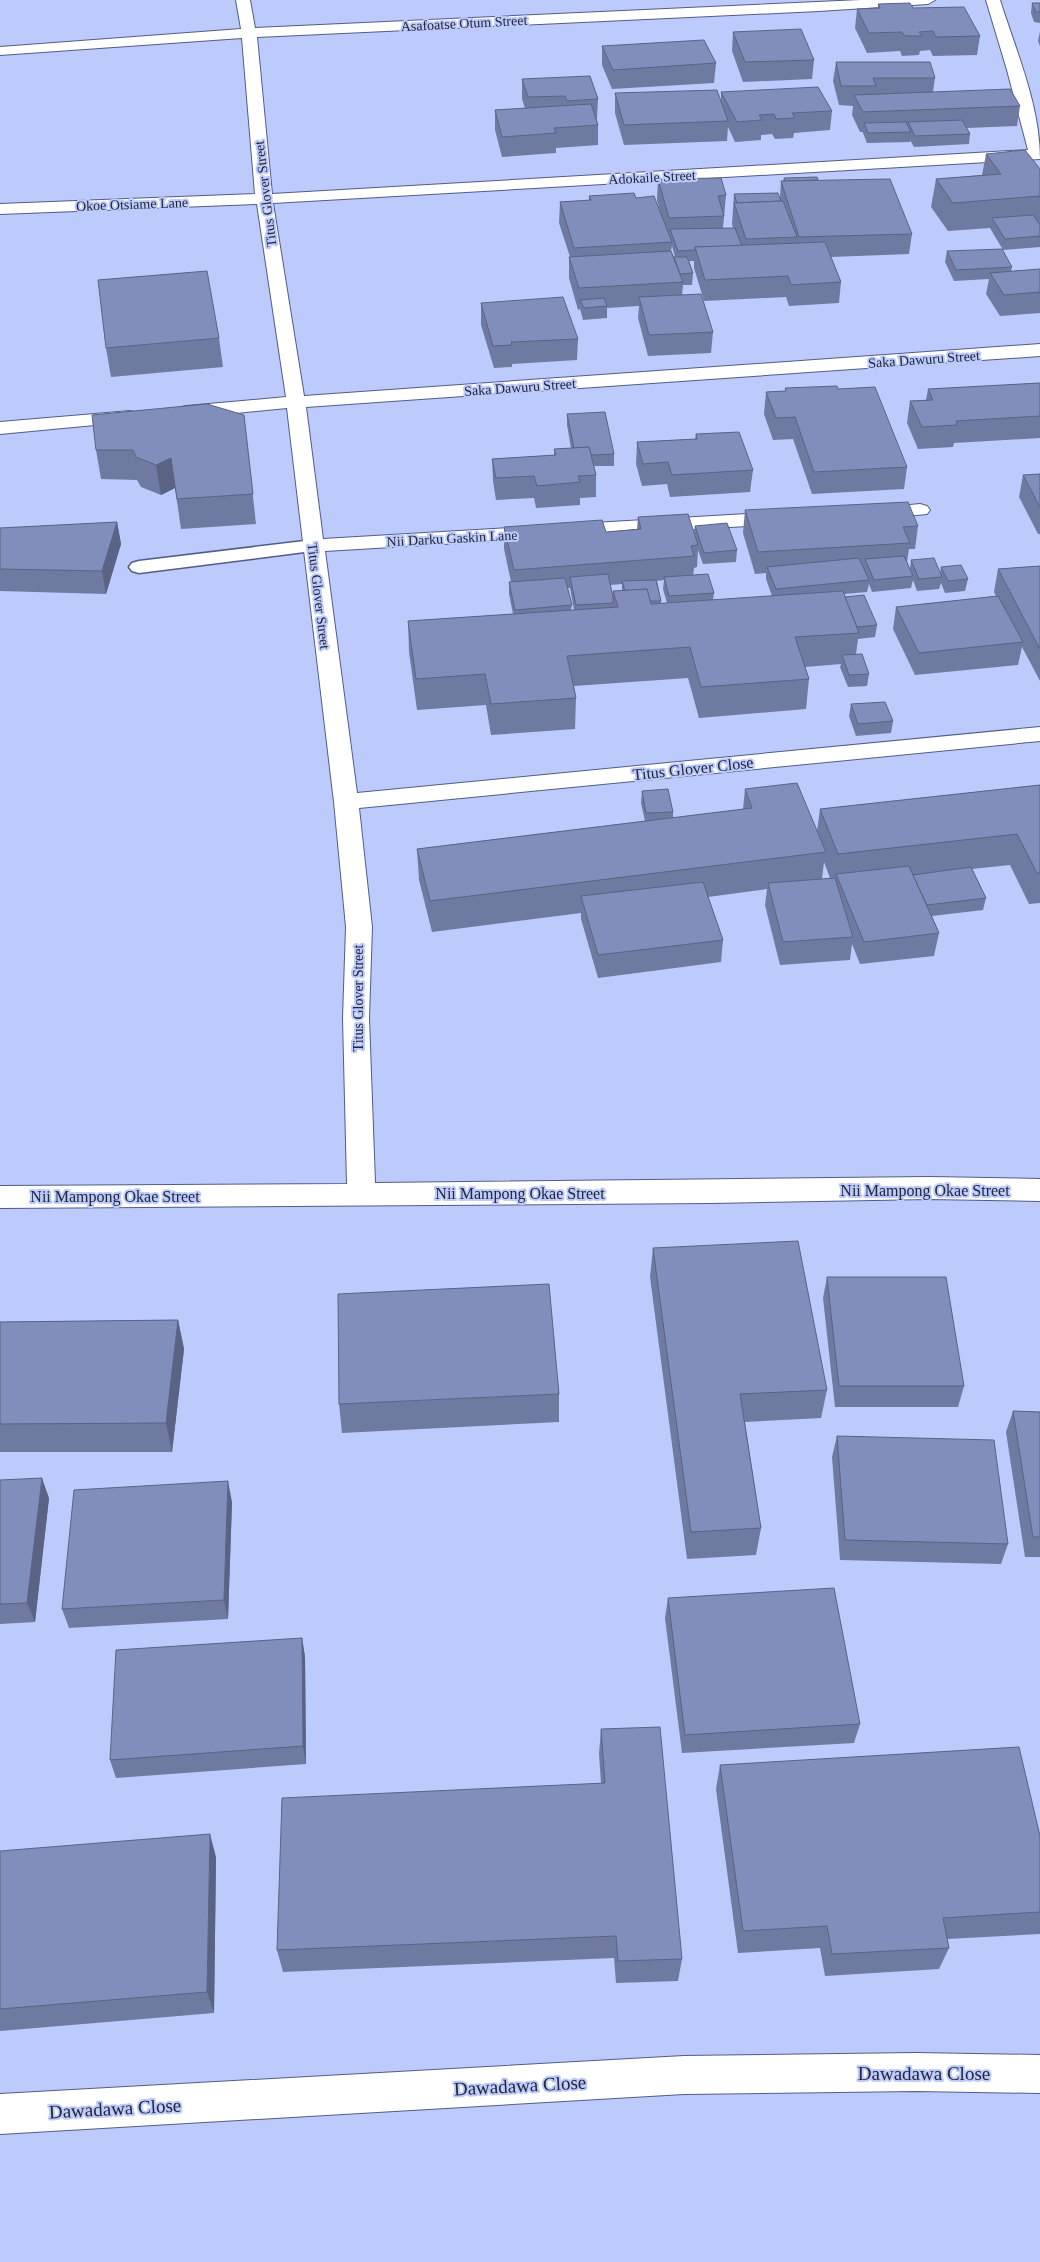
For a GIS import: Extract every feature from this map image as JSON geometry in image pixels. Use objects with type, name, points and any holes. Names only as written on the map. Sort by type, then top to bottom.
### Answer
[{"type":"street","name":"Titus Glover Street","points":[[243,0],[249,33],[264,199],[296,402],[346,802],[359,927],[356,1018],[361,1194]]},
{"type":"street","name":"Asafoatse Otum Street","points":[[0,51],[249,33],[799,8],[928,0]]},
{"type":"street","points":[[993,0],[1039,154]]},
{"type":"street","name":"Adokaile Street","points":[[264,199],[1039,154]]},
{"type":"street","name":"Okoe Otsiame Lane","points":[[0,208],[264,199]]},
{"type":"street","name":"Saka Dawuru Street","points":[[168,413],[296,402],[1040,350]]},
{"type":"street","points":[[0,428],[148,415]]},
{"type":"street","points":[[860,514],[920,510]]},
{"type":"street","name":"Nii Darku Gaskin Lane","points":[[313,546],[801,517]]},
{"type":"street","name":"Titus Glover Close","points":[[346,802],[1040,734]]},
{"type":"street","name":"Nii Mampong Okae Street","points":[[0,1197],[711,1192],[929,1188],[1040,1190]]},
{"type":"street","name":"Dawadawa Close","points":[[0,2114],[684,2075],[916,2072],[1040,2074]]},
{"type":"lane","points":[[139,567],[313,546]]},
{"type":"building","points":[[910,3],[913,8],[964,7],[980,36],[936,37],[933,31],[919,32],[922,36],[905,36],[902,32],[869,33],[857,9],[880,8],[878,4]]},
{"type":"building","points":[[1032,3],[1040,3],[1040,12],[1036,12]]},
{"type":"building","points":[[801,29],[814,60],[745,62],[733,32]]},
{"type":"building","points":[[704,40],[716,63],[613,70],[602,46]]},
{"type":"building","points":[[836,62],[930,62],[935,78],[873,78],[876,86],[841,86]]},
{"type":"building","points":[[590,76],[598,99],[567,101],[565,96],[528,97],[522,79]]},
{"type":"building","points":[[818,87],[832,111],[792,113],[795,118],[776,119],[774,114],[759,115],[762,120],[737,122],[721,92]]},
{"type":"building","points":[[1010,89],[1020,106],[863,112],[854,95]]},
{"type":"building","points":[[717,90],[728,121],[624,125],[615,93]]},
{"type":"building","points":[[591,104],[598,125],[554,128],[556,133],[502,137],[495,110]]},
{"type":"building","points":[[962,120],[970,134],[915,136],[908,122]]},
{"type":"building","points":[[906,122],[911,132],[868,133],[864,123]]},
{"type":"building","points":[[1025,150],[1040,169],[1040,196],[953,203],[936,179],[1001,174],[986,154]]},
{"type":"building","points":[[817,177],[818,180],[785,181],[784,178]]},
{"type":"building","points":[[721,178],[726,195],[718,196],[724,216],[669,218],[658,179]]},
{"type":"building","points":[[890,179],[912,234],[799,237],[781,181]]},
{"type":"building","points":[[634,193],[636,198],[654,196],[672,242],[574,248],[560,202],[591,200],[589,196]]},
{"type":"building","points":[[778,193],[781,201],[737,203],[734,194]]},
{"type":"building","points":[[783,201],[797,237],[746,239],[734,203]]},
{"type":"building","points":[[1033,215],[1040,225],[1040,236],[1005,239],[992,218]]},
{"type":"building","points":[[735,228],[742,246],[695,247],[695,250],[678,251],[670,229]]},
{"type":"building","points":[[825,242],[841,282],[791,285],[788,276],[705,280],[695,247]]},
{"type":"building","points":[[1002,249],[1012,267],[956,270],[947,251]]},
{"type":"building","points":[[671,251],[683,282],[579,288],[569,257]]},
{"type":"building","points":[[674,257],[687,257],[693,273],[680,274]]},
{"type":"building","points":[[1040,269],[1040,292],[1004,295],[990,273]]},
{"type":"building","points":[[207,271],[219,338],[106,348],[98,280]]},
{"type":"building","points":[[701,294],[713,332],[649,335],[639,297]]},
{"type":"building","points":[[563,297],[578,339],[511,342],[512,345],[493,346],[481,303]]},
{"type":"building","points":[[604,298],[607,306],[584,308],[580,300]]},
{"type":"building","points":[[1040,383],[1040,416],[956,421],[957,425],[922,427],[910,401],[933,400],[928,389]]},
{"type":"building","points":[[837,386],[838,389],[875,387],[907,467],[814,472],[795,417],[776,418],[766,392],[786,391],[785,388]]},
{"type":"building","points":[[207,404],[244,415],[253,494],[177,499],[171,458],[156,465],[136,457],[133,450],[96,450],[92,415]]},
{"type":"building","points":[[605,412],[614,454],[591,455],[589,447],[574,448],[567,414]]},
{"type":"building","points":[[739,432],[753,470],[672,475],[668,462],[643,464],[637,442],[697,439],[696,434]]},
{"type":"building","points":[[589,447],[596,475],[578,476],[580,482],[537,486],[534,476],[496,478],[492,459],[556,455],[554,449]]},
{"type":"building","points":[[1040,474],[1040,507],[1023,475]]},
{"type":"building","points":[[908,502],[918,526],[903,527],[910,543],[758,552],[745,510]]},
{"type":"building","points":[[688,514],[698,545],[691,546],[694,556],[514,570],[504,527],[602,520],[606,532],[641,529],[638,517]]},
{"type":"building","points":[[117,522],[102,571],[0,569],[0,528]]},
{"type":"building","points":[[727,523],[737,550],[704,553],[695,526]]},
{"type":"building","points":[[904,556],[913,576],[874,580],[865,559]]},
{"type":"building","points":[[859,558],[869,580],[776,589],[767,567]]},
{"type":"building","points":[[934,558],[942,577],[919,579],[911,560]]},
{"type":"building","points":[[961,565],[968,579],[948,581],[941,567]]},
{"type":"building","points":[[1040,566],[1040,649],[998,569]]},
{"type":"building","points":[[608,574],[613,603],[576,605],[570,577]]},
{"type":"building","points":[[708,574],[714,593],[669,596],[664,577]]},
{"type":"building","points":[[565,578],[572,605],[515,610],[509,582]]},
{"type":"building","points":[[656,580],[661,601],[650,601],[647,589],[625,591],[622,581]]},
{"type":"building","points":[[647,589],[651,604],[843,591],[859,633],[795,637],[809,679],[701,687],[690,647],[567,656],[576,698],[491,704],[485,674],[416,679],[408,621],[618,607],[613,591]]},
{"type":"building","points":[[864,595],[877,625],[857,627],[845,597]]},
{"type":"building","points":[[998,596],[1023,642],[919,653],[896,607]]},
{"type":"building","points":[[862,654],[869,674],[849,675],[842,655]]},
{"type":"building","points":[[885,702],[893,721],[858,724],[851,704]]},
{"type":"building","points":[[797,783],[826,852],[430,901],[417,849],[752,808],[745,789]]},
{"type":"building","points":[[1040,785],[1040,873],[1037,873],[1017,834],[838,854],[820,809]]},
{"type":"building","points":[[668,789],[673,812],[646,813],[642,791]]},
{"type":"building","points":[[909,866],[939,933],[864,942],[836,874]]},
{"type":"building","points":[[971,867],[986,898],[927,905],[913,875]]},
{"type":"building","points":[[835,878],[853,937],[783,942],[768,883]]},
{"type":"building","points":[[703,882],[723,940],[598,955],[581,896]]},
{"type":"building","points":[[798,1241],[827,1390],[740,1394],[761,1528],[691,1532],[653,1248]]},
{"type":"building","points":[[827,1277],[946,1277],[964,1386],[839,1386]]},
{"type":"building","points":[[549,1284],[559,1394],[339,1404],[338,1294]]},
{"type":"building","points":[[178,1320],[166,1423],[0,1424],[0,1322]]},
{"type":"building","points":[[1013,1411],[1040,1412],[1040,1537],[1033,1537]]},
{"type":"building","points":[[837,1436],[994,1440],[1008,1544],[845,1540]]},
{"type":"building","points":[[42,1478],[27,1603],[0,1604],[0,1480]]},
{"type":"building","points":[[228,1481],[224,1600],[62,1609],[74,1490]]},
{"type":"building","points":[[834,1588],[860,1724],[685,1735],[668,1598]]},
{"type":"building","points":[[302,1638],[303,1746],[110,1760],[116,1650]]},
{"type":"building","points":[[660,1727],[682,1959],[618,1961],[616,1936],[277,1950],[282,1798],[605,1783],[601,1729]]},
{"type":"building","points":[[1019,1747],[1040,1836],[1040,1912],[943,1918],[949,1948],[832,1954],[827,1926],[743,1931],[720,1765]]},
{"type":"building","points":[[210,1834],[207,1992],[0,2009],[0,1851]]}]
